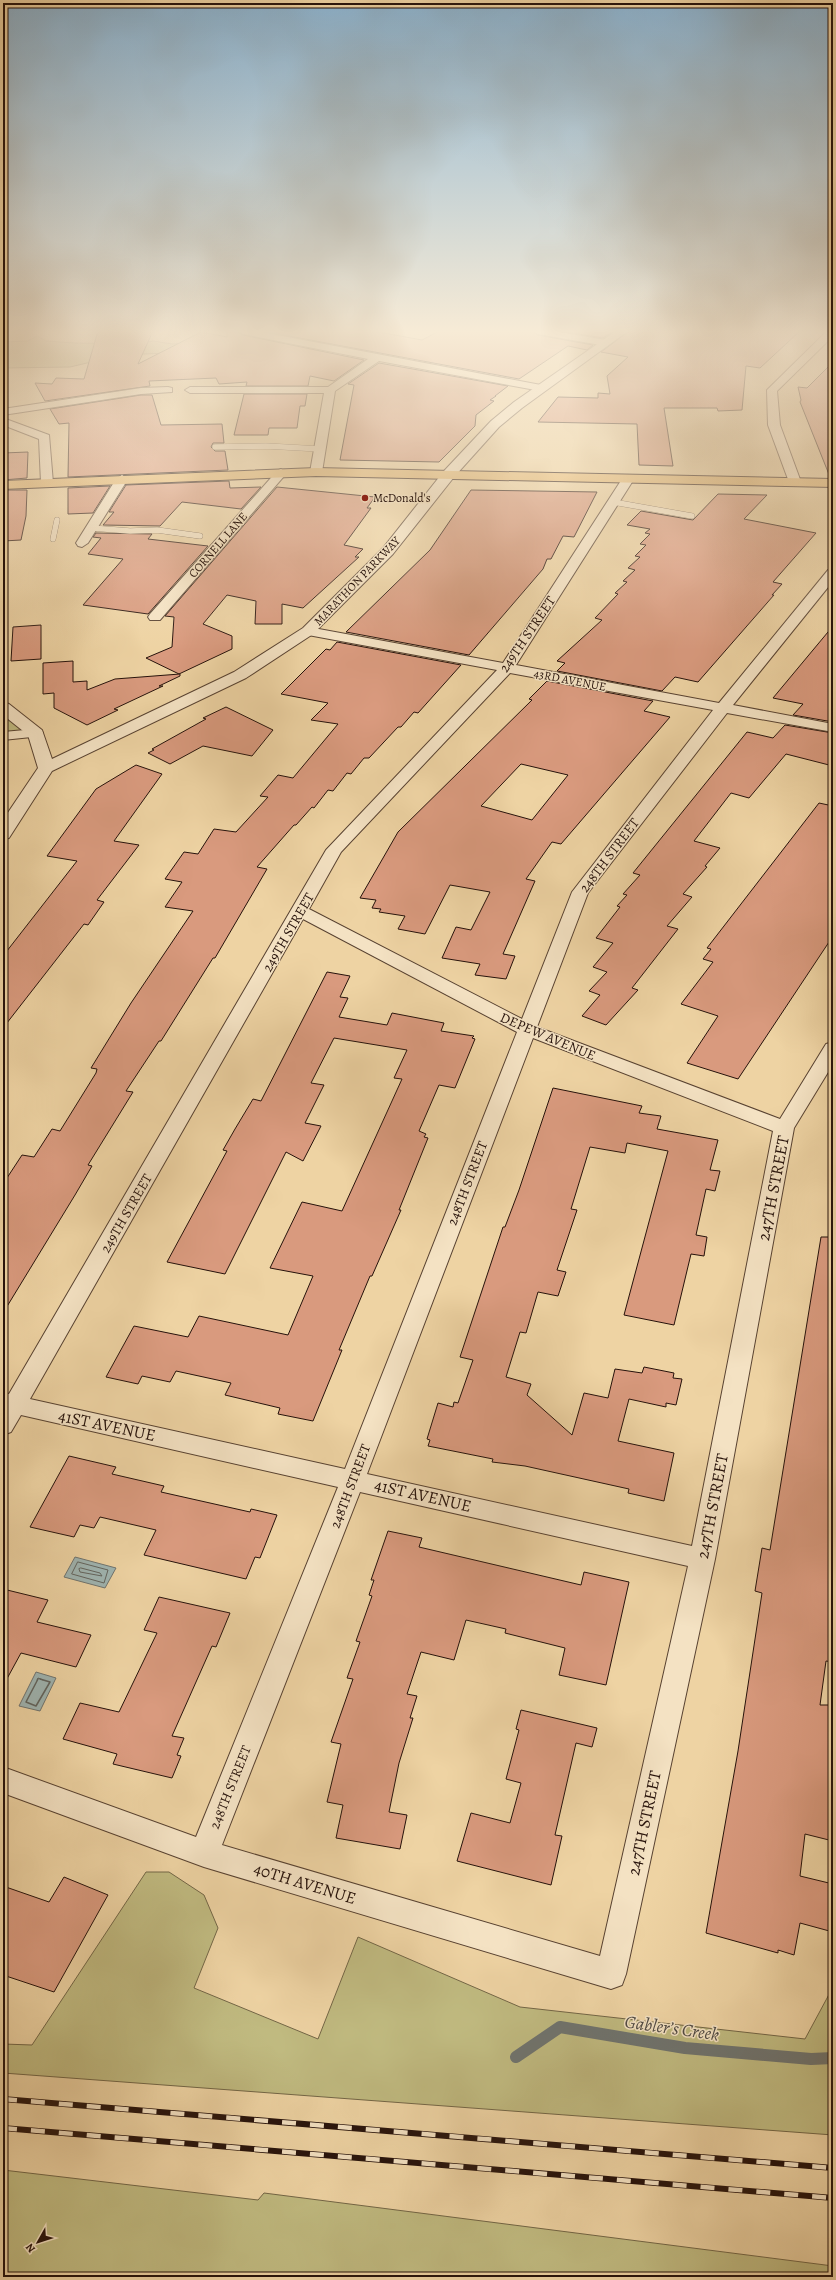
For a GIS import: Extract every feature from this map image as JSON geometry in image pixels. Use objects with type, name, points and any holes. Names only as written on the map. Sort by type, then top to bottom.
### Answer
[{"type":"main road","points":[[3,485],[316,472],[833,483]]},
{"type":"street","points":[[45,437],[47,483]]},
{"type":"street","points":[[316,472],[322,437]]},
{"type":"street","name":"MARATHON PARKWAY","points":[[46,768],[240,675],[308,632],[388,551],[449,474],[483,437]]},
{"type":"street","points":[[779,437],[795,482]]},
{"type":"street","name":"CORNELL LANE","points":[[155,617],[281,473]]},
{"type":"street","points":[[82,543],[122,479]]},
{"type":"street","name":"249TH STREET","points":[[3,1426],[9,1403],[300,911],[334,850],[506,668],[628,479]]},
{"type":"street","name":"248TH STREET","points":[[204,1853],[353,1479],[580,892],[722,709],[833,573]]},
{"type":"street","name":"43RD AVENUE","points":[[308,632],[722,709],[833,728]]},
{"type":"street","points":[[3,707],[36,733],[46,768],[3,834]]},
{"type":"street","points":[[3,736],[36,733]]},
{"type":"street","name":"DEPEW AVENUE","points":[[300,911],[526,1029],[784,1128]]},
{"type":"street","name":"247TH STREET","points":[[611,1974],[702,1559],[784,1128],[833,1048]]},
{"type":"street","name":"41ST AVENUE","points":[[9,1403],[353,1479],[702,1559]]},
{"type":"street","name":"40TH AVENUE","points":[[3,1780],[204,1853],[611,1974]]},
{"type":"lane","points":[[215,447],[266,446],[320,449]]},
{"type":"lane","points":[[613,502],[692,516]]},
{"type":"lane","points":[[53,539],[57,520]]},
{"type":"lane","points":[[91,528],[130,532],[157,530],[200,536]]},
{"type":"shaded area","points":[[3,707],[36,733],[3,736]]},
{"type":"shaded area","points":[[146,1872],[169,1872],[204,1895],[218,1928],[194,1988],[318,2039],[358,1937],[520,2007],[805,2039],[833,1987],[833,2135],[3,2073],[3,2044],[32,2045]]},
{"type":"shaded area","points":[[3,2170],[258,2200],[264,2193],[833,2266],[833,2277],[3,2277]]},
{"type":"water","points":[[75,1557],[116,1568],[105,1588],[64,1577]]},
{"type":"water","points":[[36,1672],[56,1678],[40,1711],[19,1706]]},
{"type":"building","points":[[69,437],[223,437],[224,443],[213,443],[211,447],[215,451],[225,451],[228,470],[68,477]]},
{"type":"building","points":[[344,437],[464,437],[439,462],[340,460]]},
{"type":"building","points":[[638,437],[669,437],[673,466],[639,465]]},
{"type":"building","points":[[814,437],[833,437],[833,478],[830,477]]},
{"type":"building","points":[[28,452],[27,478],[3,480],[3,453]]},
{"type":"building","points":[[229,481],[230,488],[261,487],[241,509],[182,502],[160,526],[103,525],[114,512],[109,512],[126,485]]},
{"type":"building","points":[[110,486],[93,513],[68,514],[68,488]]},
{"type":"building","points":[[277,487],[375,497],[367,508],[371,508],[344,545],[363,549],[355,557],[359,557],[303,608],[282,604],[282,624],[255,624],[256,601],[227,595],[203,624],[232,636],[232,649],[179,674],[146,658],[172,647],[174,617],[165,616]]},
{"type":"building","points":[[3,490],[27,490],[26,516],[21,540],[3,541]]},
{"type":"building","points":[[471,490],[597,492],[574,537],[563,536],[551,559],[547,559],[543,569],[469,655],[346,632],[430,550]]},
{"type":"building","points":[[718,494],[767,495],[744,519],[816,533],[773,582],[782,584],[772,595],[774,595],[698,682],[675,677],[662,691],[557,671],[565,663],[557,661],[602,620],[595,618],[618,594],[615,593],[627,582],[623,581],[635,570],[628,568],[640,557],[635,556],[646,545],[640,544],[650,534],[645,533],[650,529],[627,525],[641,511],[693,520]]},
{"type":"building","points":[[96,533],[152,534],[148,539],[208,546],[148,614],[83,605],[123,559],[88,554],[101,538],[93,537]]},
{"type":"building","points":[[41,625],[41,659],[11,661],[13,627]]},
{"type":"building","points":[[833,626],[833,722],[793,715],[803,704],[773,698]]},
{"type":"building","points":[[337,642],[461,665],[418,713],[414,712],[369,758],[364,758],[351,774],[347,773],[333,791],[328,790],[314,808],[312,807],[296,825],[294,825],[257,867],[267,869],[215,958],[213,958],[161,1041],[159,1041],[126,1091],[133,1092],[88,1165],[92,1166],[75,1195],[3,1313],[3,1184],[22,1155],[34,1157],[52,1129],[60,1131],[96,1073],[97,1069],[91,1068],[131,1003],[193,911],[165,907],[182,882],[165,879],[184,852],[198,854],[214,829],[236,832],[268,797],[260,796],[278,775],[293,778],[338,724],[311,720],[328,703],[281,694],[326,649],[330,650]]},
{"type":"building","points":[[73,661],[73,682],[87,681],[87,690],[115,679],[180,674],[180,676],[159,686],[163,686],[114,709],[118,710],[87,725],[54,708],[54,693],[43,694],[43,663]]},
{"type":"building","points":[[547,681],[653,701],[644,711],[670,717],[561,844],[552,842],[526,879],[535,881],[503,954],[515,956],[506,979],[475,975],[480,964],[442,958],[456,927],[471,930],[490,892],[450,885],[425,934],[398,929],[405,916],[379,912],[381,909],[372,908],[376,900],[360,898],[398,832],[532,700],[529,699]],"holes":[[[521,764],[568,775],[532,820],[481,806]]]},
{"type":"building","points":[[226,707],[273,730],[252,756],[203,746],[170,764],[148,753],[154,750],[152,749],[206,719],[203,718]]},
{"type":"building","points":[[785,725],[833,733],[833,766],[786,754],[749,798],[731,793],[694,841],[720,848],[705,866],[707,867],[683,894],[692,897],[667,926],[678,929],[632,988],[638,990],[606,1025],[582,1016],[600,995],[589,991],[607,972],[593,967],[613,943],[596,938],[620,907],[617,906],[627,895],[623,894],[640,875],[633,873],[747,732],[773,738]]},
{"type":"building","points":[[136,765],[162,774],[114,841],[139,845],[97,900],[104,902],[88,925],[84,924],[3,1028],[3,956],[77,861],[47,856],[96,789]]},
{"type":"building","points":[[819,803],[833,806],[833,936],[738,1079],[687,1063],[718,1016],[681,1004],[713,962],[703,959],[711,949],[707,948]]},
{"type":"building","points":[[327,972],[350,976],[340,997],[348,998],[339,1017],[387,1025],[392,1013],[444,1023],[441,1031],[474,1036],[472,1038],[475,1039],[455,1088],[439,1085],[419,1131],[426,1134],[424,1137],[428,1138],[399,1210],[401,1210],[372,1276],[370,1276],[339,1350],[342,1350],[313,1421],[278,1414],[280,1408],[225,1395],[231,1383],[176,1371],[170,1382],[142,1376],[138,1384],[106,1377],[134,1326],[188,1337],[199,1316],[288,1335],[313,1276],[270,1268],[302,1202],[342,1211],[402,1079],[394,1078],[407,1050],[334,1038],[311,1083],[324,1085],[305,1123],[321,1126],[303,1161],[286,1152],[225,1274],[167,1262],[227,1151],[223,1150],[253,1099],[261,1101]]},
{"type":"building","points":[[553,1088],[642,1106],[639,1113],[661,1116],[657,1129],[718,1140],[710,1170],[720,1171],[715,1191],[706,1189],[696,1235],[707,1237],[704,1256],[691,1254],[674,1325],[624,1315],[668,1151],[627,1143],[625,1153],[590,1147],[571,1209],[577,1210],[557,1270],[566,1272],[558,1296],[538,1292],[526,1333],[520,1332],[506,1377],[531,1384],[527,1395],[572,1435],[584,1393],[608,1398],[615,1369],[642,1373],[644,1367],[674,1373],[673,1378],[682,1379],[676,1405],[666,1403],[666,1407],[629,1399],[618,1441],[674,1453],[664,1501],[628,1493],[629,1489],[525,1466],[492,1462],[493,1459],[428,1446],[430,1440],[427,1439],[438,1403],[453,1407],[454,1402],[458,1403],[473,1360],[460,1357],[503,1227],[505,1227],[519,1190]]},
{"type":"building","points":[[821,1237],[833,1237],[833,1662],[826,1661],[820,1705],[833,1705],[833,1841],[805,1834],[800,1876],[833,1884],[833,1932],[800,1923],[794,1955],[778,1950],[778,1953],[706,1933],[738,1751],[762,1593],[755,1591],[762,1548],[770,1550]]},
{"type":"building","points":[[69,1456],[116,1467],[112,1474],[164,1486],[161,1492],[250,1512],[251,1509],[277,1515],[260,1558],[255,1557],[246,1579],[144,1555],[156,1530],[100,1517],[94,1528],[80,1525],[74,1537],[30,1527]]},
{"type":"building","points":[[388,1531],[422,1538],[419,1547],[581,1585],[584,1572],[629,1582],[606,1685],[559,1675],[565,1648],[505,1633],[506,1629],[466,1620],[454,1660],[421,1652],[407,1694],[417,1696],[410,1718],[413,1718],[399,1763],[389,1812],[407,1815],[400,1849],[336,1838],[343,1805],[327,1802],[341,1744],[331,1742],[353,1679],[347,1678],[360,1642],[356,1641],[372,1596],[369,1595],[374,1580],[371,1580]]},
{"type":"building","points":[[3,1589],[48,1600],[37,1622],[91,1635],[76,1667],[21,1653],[3,1686]]},
{"type":"building","points":[[159,1597],[230,1613],[216,1647],[212,1646],[172,1736],[184,1738],[177,1755],[181,1756],[172,1778],[113,1764],[117,1754],[63,1739],[80,1703],[119,1712],[157,1633],[144,1630]]},
{"type":"building","points":[[521,1710],[597,1728],[592,1747],[576,1743],[555,1835],[562,1836],[551,1885],[457,1861],[471,1813],[510,1823],[521,1783],[506,1779],[519,1730],[516,1729]]},
{"type":"building","points":[[64,1877],[108,1895],[54,1992],[3,1975],[3,1886],[49,1902]]},
{"type":"waterway","name":"Gabler’s Creek","points":[[516,2057],[560,2027],[685,2048],[811,2059],[833,2058]]},
{"type":"railway","points":[[3,2099],[833,2168]]},
{"type":"railway","points":[[3,2128],[833,2198]]},
{"type":"place","name":"McDonald's","points":[[365,498]]}]
